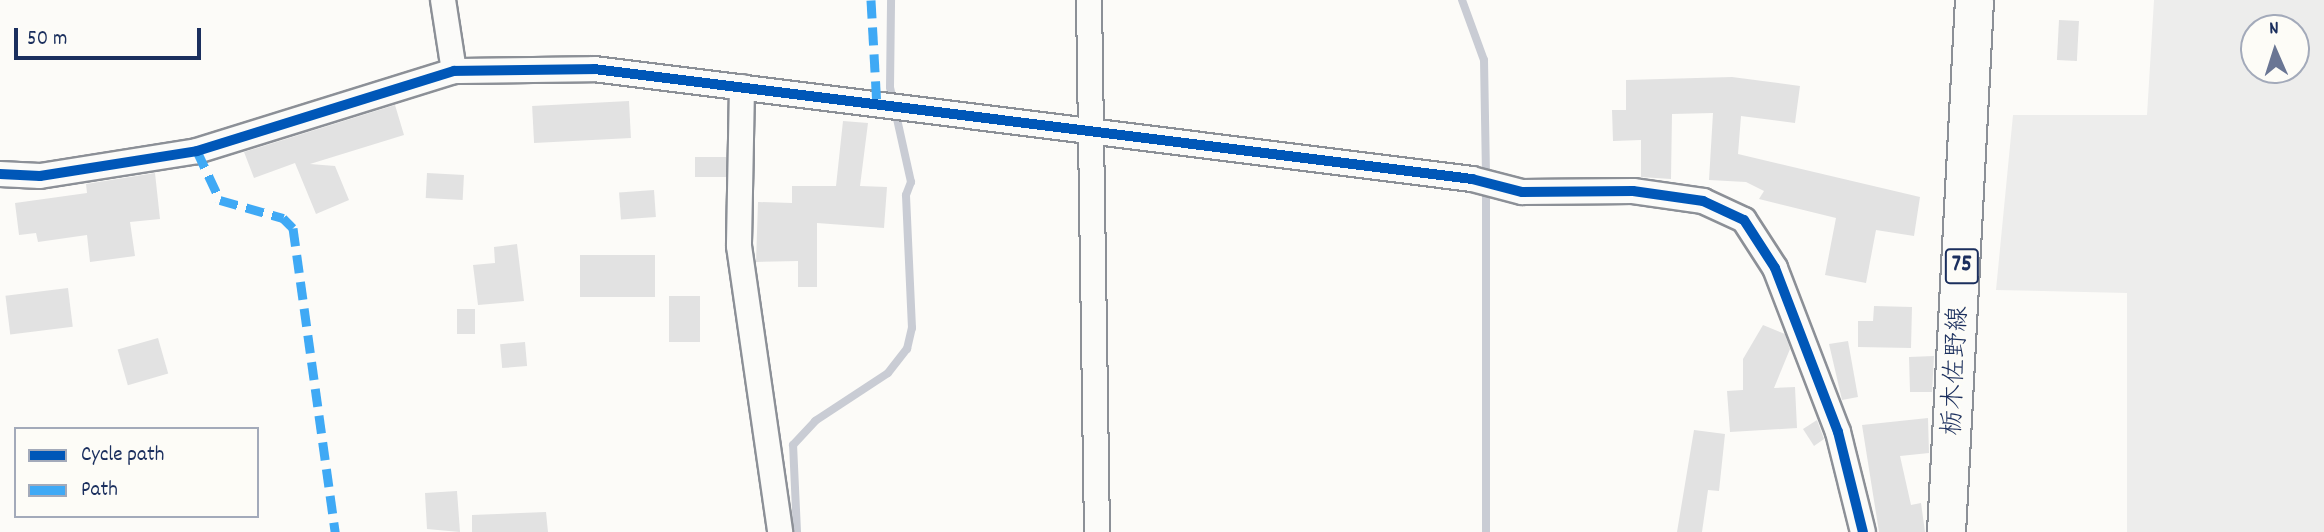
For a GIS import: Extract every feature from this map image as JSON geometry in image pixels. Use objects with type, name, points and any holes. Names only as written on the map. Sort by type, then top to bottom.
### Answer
[{"type":"main road","name":"栃木佐野線","points":[[1946,532],[1974,0]]},
{"type":"street","points":[[443,0],[454,71]]},
{"type":"street","points":[[1089,0],[1097,532]]},
{"type":"street","points":[[0,174],[40,176],[197,151],[454,71],[594,69],[1472,179],[1522,192],[1633,191],[1703,201],[1744,220],[1775,268],[1838,432],[1863,532]]},
{"type":"street","points":[[742,87],[739,246],[780,532]]},
{"type":"shaded area","points":[[2154,0],[2324,0],[2324,532],[2127,532],[2127,293],[1996,290],[2013,115],[2147,115]]},
{"type":"building","points":[[2059,20],[2079,21],[2077,61],[2057,60]]},
{"type":"building","points":[[1732,77],[1800,86],[1795,123],[1741,116],[1738,154],[1920,197],[1914,236],[1876,230],[1866,283],[1825,275],[1836,218],[1759,199],[1764,191],[1746,182],[1709,180],[1713,113],[1672,114],[1671,179],[1641,177],[1641,140],[1613,141],[1612,110],[1626,110],[1626,80]]},
{"type":"building","points":[[629,101],[631,138],[534,143],[532,106]]},
{"type":"building","points":[[395,105],[404,135],[310,164],[335,166],[349,200],[316,214],[295,163],[254,178],[244,152]]},
{"type":"building","points":[[843,121],[868,123],[860,186],[887,187],[884,228],[817,223],[817,287],[798,287],[798,261],[756,262],[758,202],[792,203],[792,186],[836,186]]},
{"type":"building","points":[[695,157],[726,157],[726,177],[695,177]]},
{"type":"building","points":[[155,173],[160,219],[130,222],[135,256],[90,262],[87,235],[38,242],[36,233],[19,235],[15,203],[87,193],[86,184]]},
{"type":"building","points":[[427,173],[464,175],[463,200],[426,198]]},
{"type":"building","points":[[654,190],[656,217],[621,219],[619,192]]},
{"type":"building","points":[[517,244],[524,301],[478,305],[473,265],[495,263],[494,247]]},
{"type":"building","points":[[580,255],[655,255],[655,297],[580,297]]},
{"type":"building","points":[[68,288],[73,327],[10,334],[5,296]]},
{"type":"building","points":[[669,296],[700,296],[700,342],[669,342]]},
{"type":"building","points":[[1874,306],[1912,307],[1911,348],[1858,347],[1858,321],[1873,321]]},
{"type":"building","points":[[457,309],[475,309],[475,334],[457,334]]},
{"type":"building","points":[[1763,325],[1785,334],[1790,349],[1774,388],[1795,387],[1797,428],[1730,432],[1727,391],[1743,390],[1743,359]]},
{"type":"building","points":[[158,338],[168,374],[128,385],[118,350]]},
{"type":"building","points":[[1848,341],[1858,397],[1842,400],[1829,344]]},
{"type":"building","points":[[525,342],[527,366],[502,368],[500,344]]},
{"type":"building","points":[[1934,356],[1932,392],[1910,392],[1909,357]]},
{"type":"building","points":[[1928,418],[1929,453],[1900,456],[1911,505],[1921,503],[1925,532],[1879,532],[1862,425]]},
{"type":"building","points":[[1817,420],[1824,439],[1814,446],[1803,429]]},
{"type":"building","points":[[1694,430],[1725,434],[1719,491],[1708,490],[1702,532],[1677,532]]},
{"type":"building","points":[[457,491],[460,532],[427,529],[425,493]]},
{"type":"building","points":[[546,512],[548,532],[472,532],[472,515]]},
{"type":"waterway","points":[[797,532],[793,445],[815,421],[888,373],[907,349],[912,328],[906,195],[911,182],[890,87],[891,0]]},
{"type":"waterway","points":[[1462,0],[1484,60],[1486,172]]},
{"type":"waterway","points":[[1486,197],[1486,532]]},
{"type":"marked path","points":[[871,0],[877,108]]},
{"type":"marked path","points":[[197,151],[220,200],[283,218],[293,228],[335,532]]},
{"type":"cycle path","points":[[0,174],[40,176],[197,151],[454,71],[594,69],[1472,179],[1522,192],[1633,191],[1703,201],[1744,220],[1775,268],[1838,432],[1863,532]]}]
